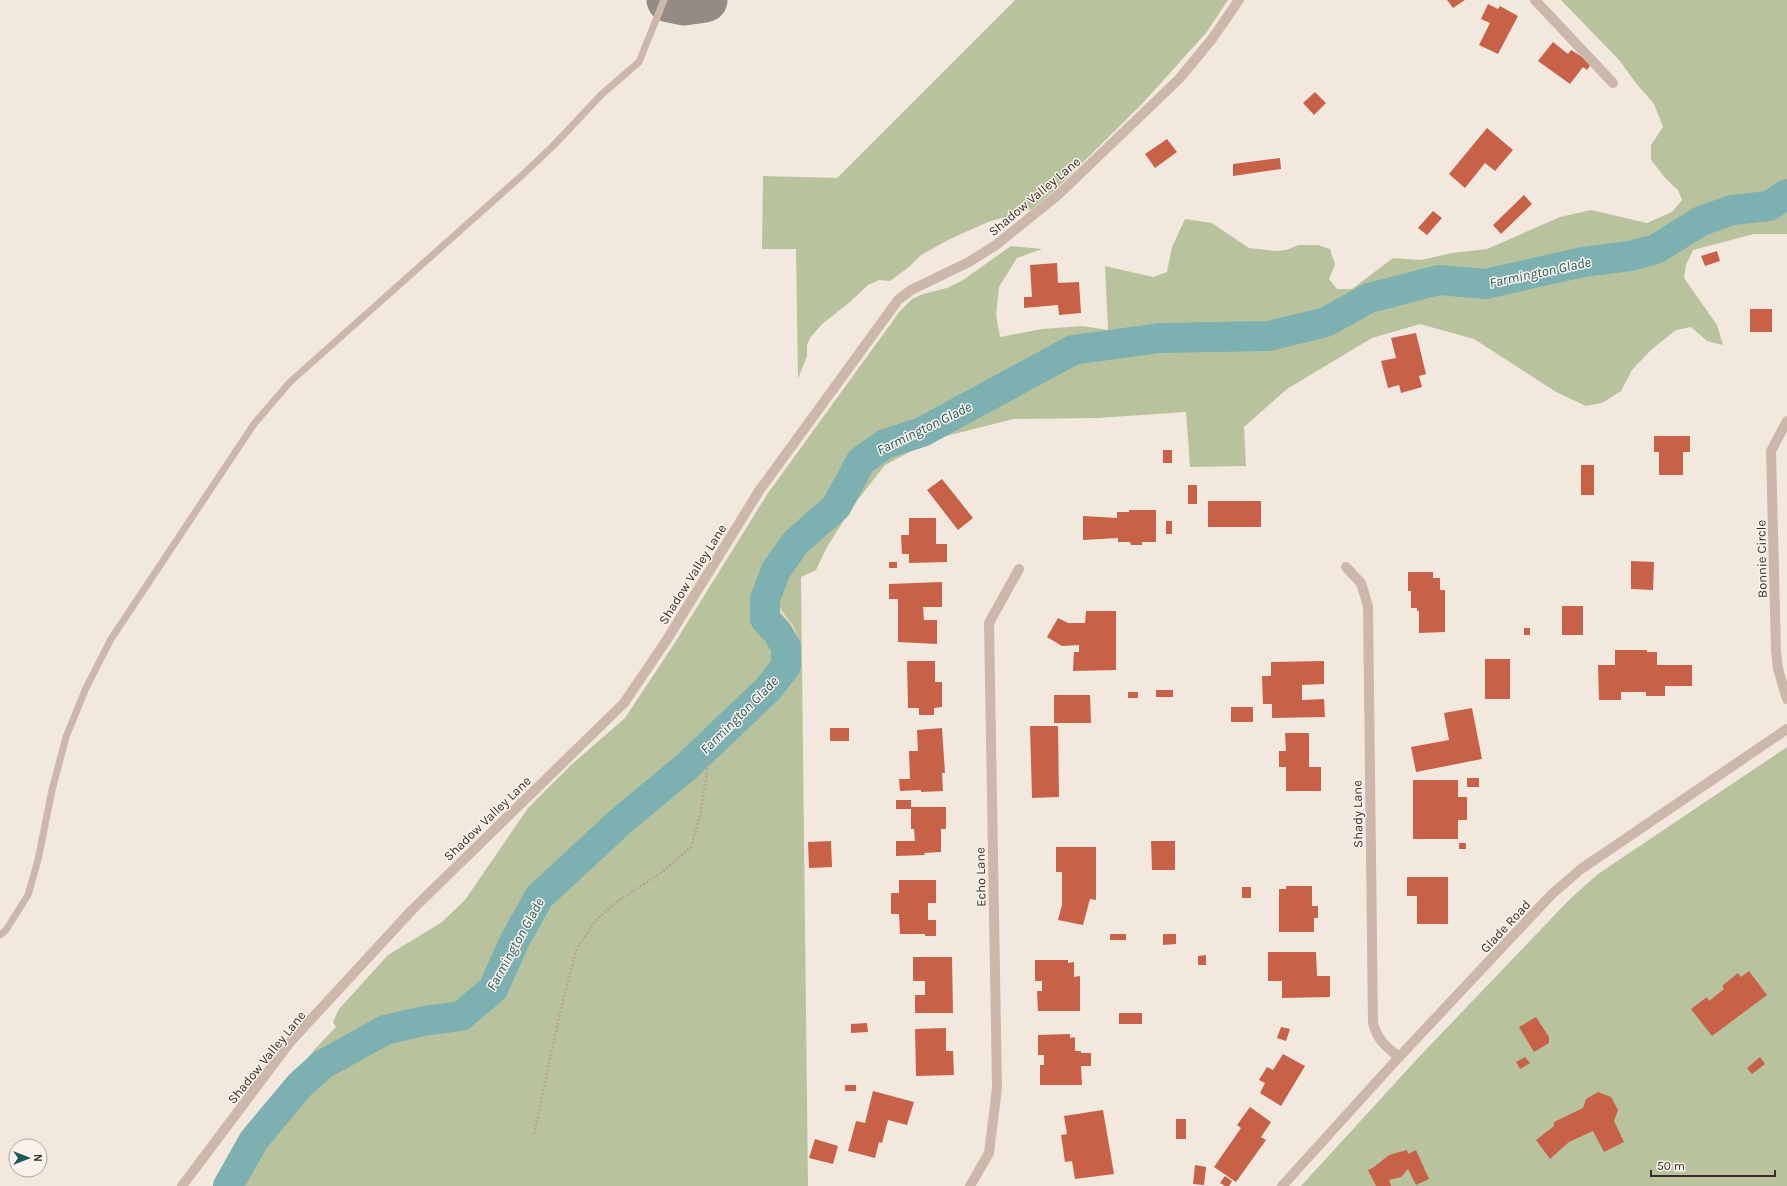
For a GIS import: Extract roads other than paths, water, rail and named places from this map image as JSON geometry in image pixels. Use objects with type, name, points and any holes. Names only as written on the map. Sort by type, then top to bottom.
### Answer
[{"type":"street","name":"Shadow Valley Lane","points":[[182,1186],[291,1041],[412,910],[624,703],[666,641],[759,491],[898,300],[911,290],[957,269],[996,245],[1059,194],[1179,79],[1212,39],[1238,0]]},
{"type":"street","points":[[1535,0],[1613,83]]},
{"type":"street","name":"Bonnie Circle","points":[[1787,421],[1771,451],[1776,651],[1778,668],[1787,699]]},
{"type":"street","name":"Shady Lane","points":[[1346,567],[1360,583],[1368,606],[1373,1023],[1376,1034],[1382,1043],[1399,1057]]},
{"type":"street","name":"Echo Lane","points":[[970,1186],[989,1153],[997,1088],[989,623],[1018,569]]},
{"type":"street","name":"Glade Road","points":[[1282,1186],[1399,1057],[1552,894],[1581,869],[1787,729]]},
{"type":"lane","points":[[0,935],[6,930],[28,895],[38,860],[52,790],[66,737],[86,688],[111,639],[254,424],[290,382],[513,183],[553,146],[602,94],[639,62],[664,0]]},
{"type":"waterway","name":"Farmington Glade","points":[[228,1186],[254,1140],[300,1085],[322,1065],[385,1030],[424,1021],[461,1016],[493,989],[515,940],[539,897],[622,820],[686,767],[768,689],[786,666],[786,647],[778,633],[765,619],[765,599],[776,570],[796,542],[836,507],[861,461],[885,444],[922,432],[1073,350],[1159,338],[1269,336],[1326,322],[1369,298],[1439,280],[1485,284],[1583,262],[1630,256],[1656,249],[1701,221],[1732,210],[1769,206],[1787,194]]}]
